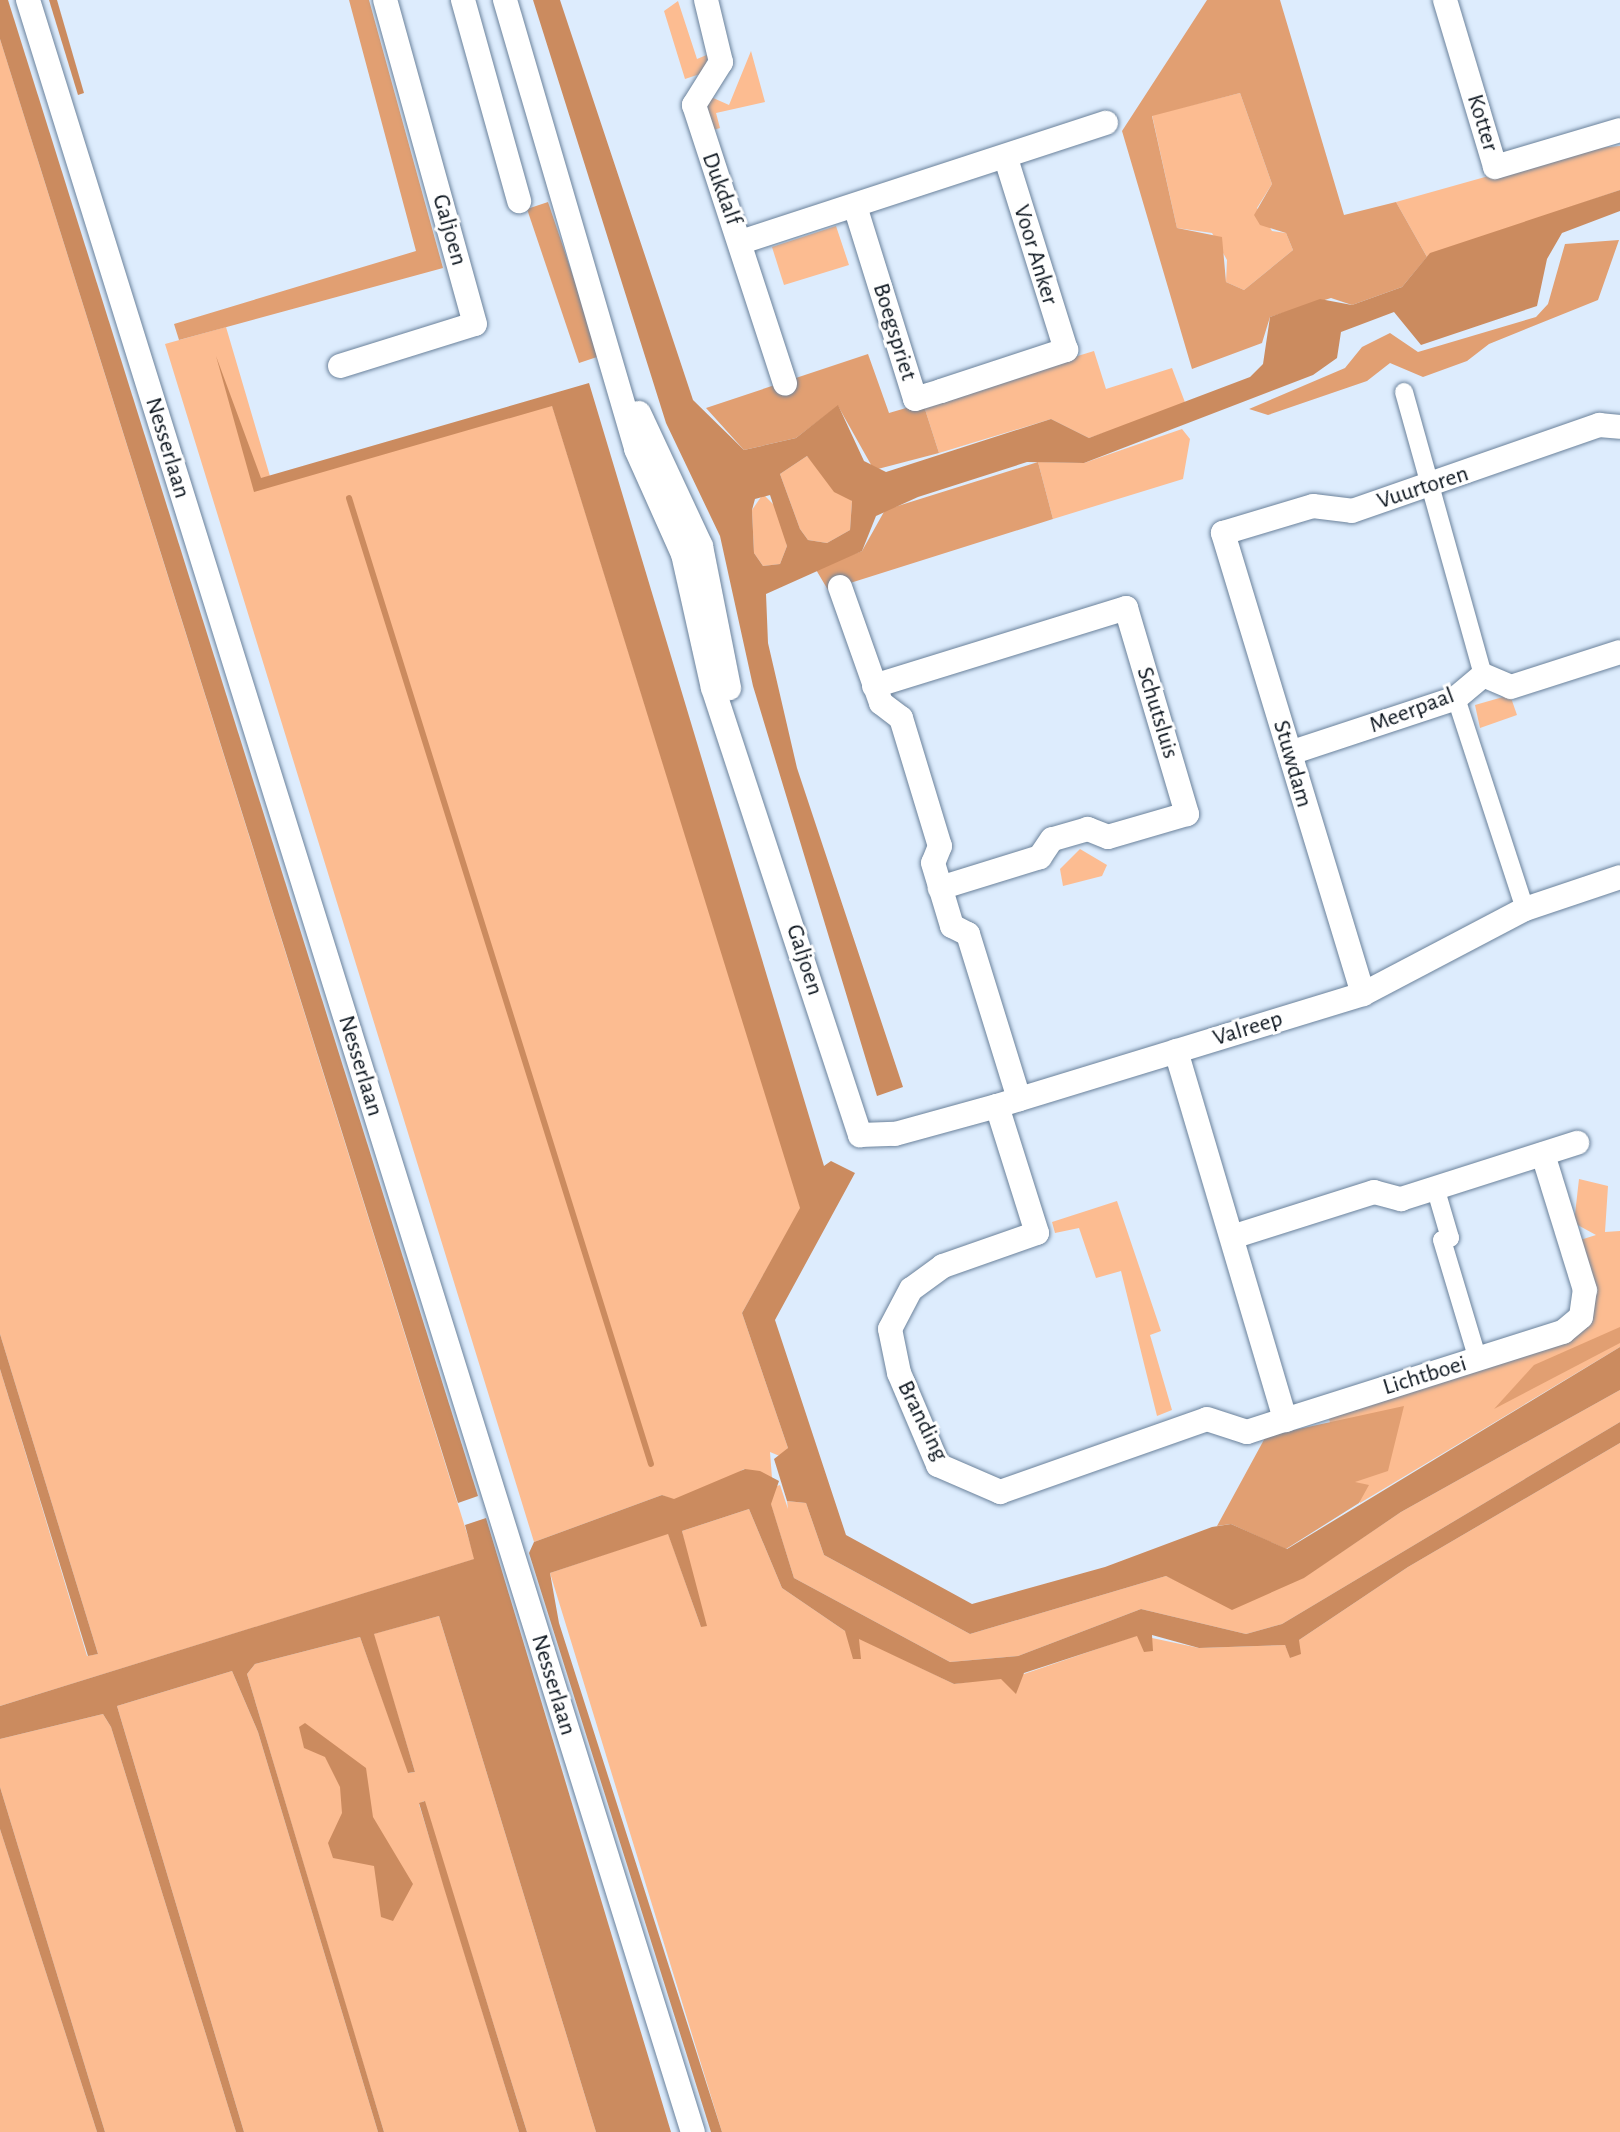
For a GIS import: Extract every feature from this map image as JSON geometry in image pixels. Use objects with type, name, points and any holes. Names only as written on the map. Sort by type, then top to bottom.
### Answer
[{"type":"street","name":"Nesserlaan","points":[[28,0],[693,2132]]},
{"type":"street","name":"Galjoen","points":[[340,366],[475,324],[385,0]]},
{"type":"street","points":[[463,0],[519,201]]},
{"type":"street","name":"Galjoen","points":[[505,0],[616,361],[701,546],[748,784],[860,1135]]},
{"type":"street","name":"Dukdalf","points":[[706,0],[721,62],[694,105],[728,221],[741,242],[785,383]]},
{"type":"street","name":"Kotter","points":[[1445,0],[1495,167],[1620,130]]},
{"type":"street","points":[[741,242],[1106,123]]},
{"type":"street","name":"Voor Anker","points":[[1006,158],[1066,350]]},
{"type":"street","name":"Boegspriet","points":[[855,206],[915,399],[1066,350]]},
{"type":"street","points":[[1404,392],[1483,675]]},
{"type":"street","name":"Vuurtoren","points":[[1223,533],[1313,506],[1352,511],[1432,486],[1599,425],[1620,427]]},
{"type":"street","name":"Stuwdam","points":[[1223,533],[1363,994]]},
{"type":"street","points":[[840,587],[881,703],[901,718],[940,846],[933,863],[952,926],[968,934],[1008,1102]]},
{"type":"street","name":"Schutsluis","points":[[874,686],[1126,608],[1187,814],[1108,837],[1088,829],[1052,839],[1040,857],[940,888]]},
{"type":"street","name":"Meerpaal","points":[[1290,753],[1456,698],[1483,675],[1511,687],[1620,652]]},
{"type":"street","points":[[1456,698],[1525,909]]},
{"type":"street","name":"Valreep","points":[[860,1135],[895,1134],[1363,994],[1525,909],[1620,877]]},
{"type":"street","points":[[1176,1051],[1285,1420]]},
{"type":"street","name":"Branding","points":[[1008,1102],[1037,1233],[943,1266],[911,1289],[890,1329],[899,1373],[938,1465],[1000,1492],[1207,1419],[1247,1432],[1285,1420]]},
{"type":"street","points":[[1232,1237],[1374,1192],[1401,1199],[1577,1143]]},
{"type":"street","name":"Lichtboei","points":[[1285,1420],[1563,1332],[1581,1317],[1585,1290],[1543,1154]]},
{"type":"street","points":[[1435,1187],[1450,1238],[1442,1240],[1478,1360]]},
{"type":"shaded area","points":[[0,0],[8,0],[478,1496],[458,1503],[0,39]]},
{"type":"shaded area","points":[[49,0],[57,0],[84,93],[78,95]]},
{"type":"shaded area","points":[[349,0],[369,0],[443,268],[179,340],[174,324],[416,251]]},
{"type":"shaded area","points":[[533,0],[560,0],[693,400],[744,450],[796,438],[838,405],[864,461],[886,472],[1051,419],[1089,438],[1250,377],[1263,364],[1270,317],[1320,299],[1352,305],[1402,287],[1430,253],[1620,190],[1620,211],[1562,233],[1547,259],[1537,306],[1421,345],[1394,312],[1341,332],[1337,358],[1313,375],[1084,463],[1027,462],[918,497],[876,516],[862,551],[766,594],[768,643],[797,768],[903,1087],[877,1096],[753,686],[720,536],[666,423]],"holes":[[[807,456],[834,492],[852,501],[850,530],[827,543],[808,540],[800,529],[780,474]],[[770,495],[787,546],[780,564],[763,566],[754,553],[752,510],[755,499]]]},
{"type":"shaded area","points":[[1207,0],[1280,0],[1344,215],[1396,202],[1427,257],[1402,287],[1352,305],[1331,298],[1270,317],[1262,343],[1192,369],[1122,131]],"holes":[[[1240,93],[1272,184],[1254,215],[1260,225],[1286,233],[1293,250],[1244,290],[1226,282],[1222,237],[1177,228],[1152,116]]]},
{"type":"shaded area","points":[[678,1],[697,59],[709,54],[703,73],[685,79],[664,11]]},
{"type":"shaded area","points":[[0,39],[475,1559],[0,1706],[0,1369],[87,1656],[98,1654],[0,1334]]},
{"type":"shaded area","points":[[751,51],[765,102],[716,113],[720,128],[710,131],[704,112],[711,97],[729,105]]},
{"type":"shaded area","points":[[1240,93],[1272,184],[1257,208],[1272,231],[1286,233],[1293,250],[1244,290],[1226,282],[1227,260],[1212,233],[1177,228],[1152,115]]},
{"type":"shaded area","points":[[1620,146],[1620,190],[1427,257],[1396,202],[1585,149]]},
{"type":"shaded area","points":[[548,202],[600,356],[579,363],[527,209]]},
{"type":"shaded area","points":[[836,226],[849,265],[784,285],[772,247]]},
{"type":"shaded area","points":[[1619,240],[1598,300],[1489,344],[1467,361],[1423,377],[1390,363],[1367,381],[1268,415],[1249,409],[1345,368],[1362,347],[1390,333],[1418,352],[1536,317],[1548,304],[1565,244]]},
{"type":"shaded area","points":[[226,327],[272,483],[552,405],[801,1208],[742,1313],[788,1448],[782,1457],[770,1452],[772,1478],[744,1469],[714,1488],[674,1500],[662,1495],[534,1542],[165,344]]},
{"type":"shaded area","points":[[1094,351],[1106,389],[1172,368],[1186,405],[1089,438],[1051,419],[939,453],[923,403]]},
{"type":"shaded area","points":[[868,354],[889,413],[923,403],[939,453],[874,470],[838,406],[796,438],[744,450],[706,408]]},
{"type":"shaded area","points":[[216,356],[261,478],[589,383],[824,1166],[831,1161],[855,1173],[775,1320],[846,1535],[972,1604],[1105,1567],[1212,1527],[1231,1524],[1287,1549],[1620,1347],[1620,1390],[1401,1512],[1304,1578],[1232,1610],[1166,1576],[970,1634],[824,1555],[806,1503],[787,1501],[774,1459],[788,1448],[742,1313],[800,1208],[552,406],[254,492]]},
{"type":"shaded area","points":[[1182,429],[1190,439],[1183,479],[1053,519],[1038,462],[1084,463]]},
{"type":"shaded area","points":[[807,456],[852,501],[850,530],[827,543],[808,540],[800,529],[780,474]]},
{"type":"shaded area","points":[[1038,462],[1053,519],[828,590],[815,568],[862,551],[885,510]]},
{"type":"shaded area","points":[[763,494],[781,512],[787,546],[780,564],[763,566],[754,553],[752,510]]},
{"type":"shaded area","points":[[1510,695],[1517,715],[1480,728],[1475,705]]},
{"type":"shaded area","points":[[1080,849],[1107,865],[1102,876],[1063,886],[1060,869]]},
{"type":"shaded area","points":[[1579,1179],[1608,1186],[1605,1232],[1620,1231],[1620,1347],[1360,1503],[1328,1417],[1574,1331],[1577,1241],[1596,1235],[1574,1223]]},
{"type":"shaded area","points":[[1117,1201],[1161,1331],[1150,1335],[1172,1410],[1157,1416],[1121,1271],[1096,1278],[1079,1228],[1055,1233],[1052,1222]]},
{"type":"shaded area","points":[[1620,1327],[1620,1343],[1494,1409],[1534,1365]]},
{"type":"shaded area","points":[[0,1334],[98,1654],[88,1656],[0,1369]]},
{"type":"shaded area","points":[[1620,1390],[1620,1422],[1282,1624],[1246,1634],[1141,1609],[1018,1656],[950,1662],[794,1578],[771,1505],[771,1488],[780,1485],[788,1509],[787,1501],[806,1503],[824,1555],[970,1634],[1166,1576],[1198,1590],[1303,1578],[1401,1512]]},
{"type":"shaded area","points":[[1404,1406],[1388,1471],[1355,1482],[1369,1485],[1359,1503],[1286,1549],[1231,1524],[1217,1526],[1266,1436]]},
{"type":"shaded area","points":[[1620,1422],[1620,1443],[1408,1567],[1299,1640],[1301,1654],[1290,1658],[1285,1645],[1199,1648],[1152,1635],[1153,1651],[1144,1652],[1137,1636],[1024,1673],[1016,1694],[1001,1679],[954,1684],[859,1639],[861,1659],[853,1659],[845,1631],[782,1588],[749,1509],[682,1531],[707,1626],[701,1627],[668,1534],[550,1573],[559,1623],[722,2132],[711,2132],[529,1553],[534,1542],[662,1495],[674,1499],[745,1469],[760,1471],[779,1481],[771,1504],[794,1578],[950,1662],[1018,1656],[1141,1609],[1246,1634],[1282,1624]]},
{"type":"shaded area","points":[[1620,1443],[1620,2132],[722,2132],[550,1573],[668,1533],[701,1627],[682,1531],[749,1509],[782,1588],[845,1631],[954,1684],[1024,1674],[1138,1635],[1199,1648],[1285,1645],[1291,1658],[1299,1640],[1408,1567]]},
{"type":"shaded area","points":[[486,1518],[671,2132],[596,2132],[439,1616],[374,1634],[415,1772],[408,1773],[360,1637],[255,1664],[247,1674],[384,2132],[378,2132],[258,1732],[232,1671],[117,1706],[244,2132],[236,2132],[111,1727],[103,1714],[0,1739],[0,1706],[474,1559],[465,1525]]},
{"type":"shaded area","points":[[439,1616],[596,2132],[527,2132],[424,1801],[419,1804],[519,2132],[384,2132],[356,2040],[247,1674],[255,1664],[360,1637],[409,1773],[415,1772],[373,1634]]},
{"type":"shaded area","points":[[232,1671],[258,1732],[378,2132],[244,2132],[117,1706]]},
{"type":"shaded area","points":[[103,1714],[111,1727],[236,2132],[105,2132],[0,1787],[0,1739]]},
{"type":"shaded area","points":[[305,1723],[366,1768],[373,1817],[413,1884],[393,1921],[381,1917],[374,1866],[333,1858],[328,1843],[342,1813],[340,1787],[325,1757],[304,1748],[299,1727]]},
{"type":"shaded area","points":[[0,1787],[105,2132],[97,2132],[0,1829]]},
{"type":"shaded area","points":[[425,1801],[527,2132],[519,2132],[419,1803]]},
{"type":"shaded area","points":[[0,1829],[97,2132],[0,2132]]},
{"type":"waterway","points":[[349,498],[651,1464]]}]
